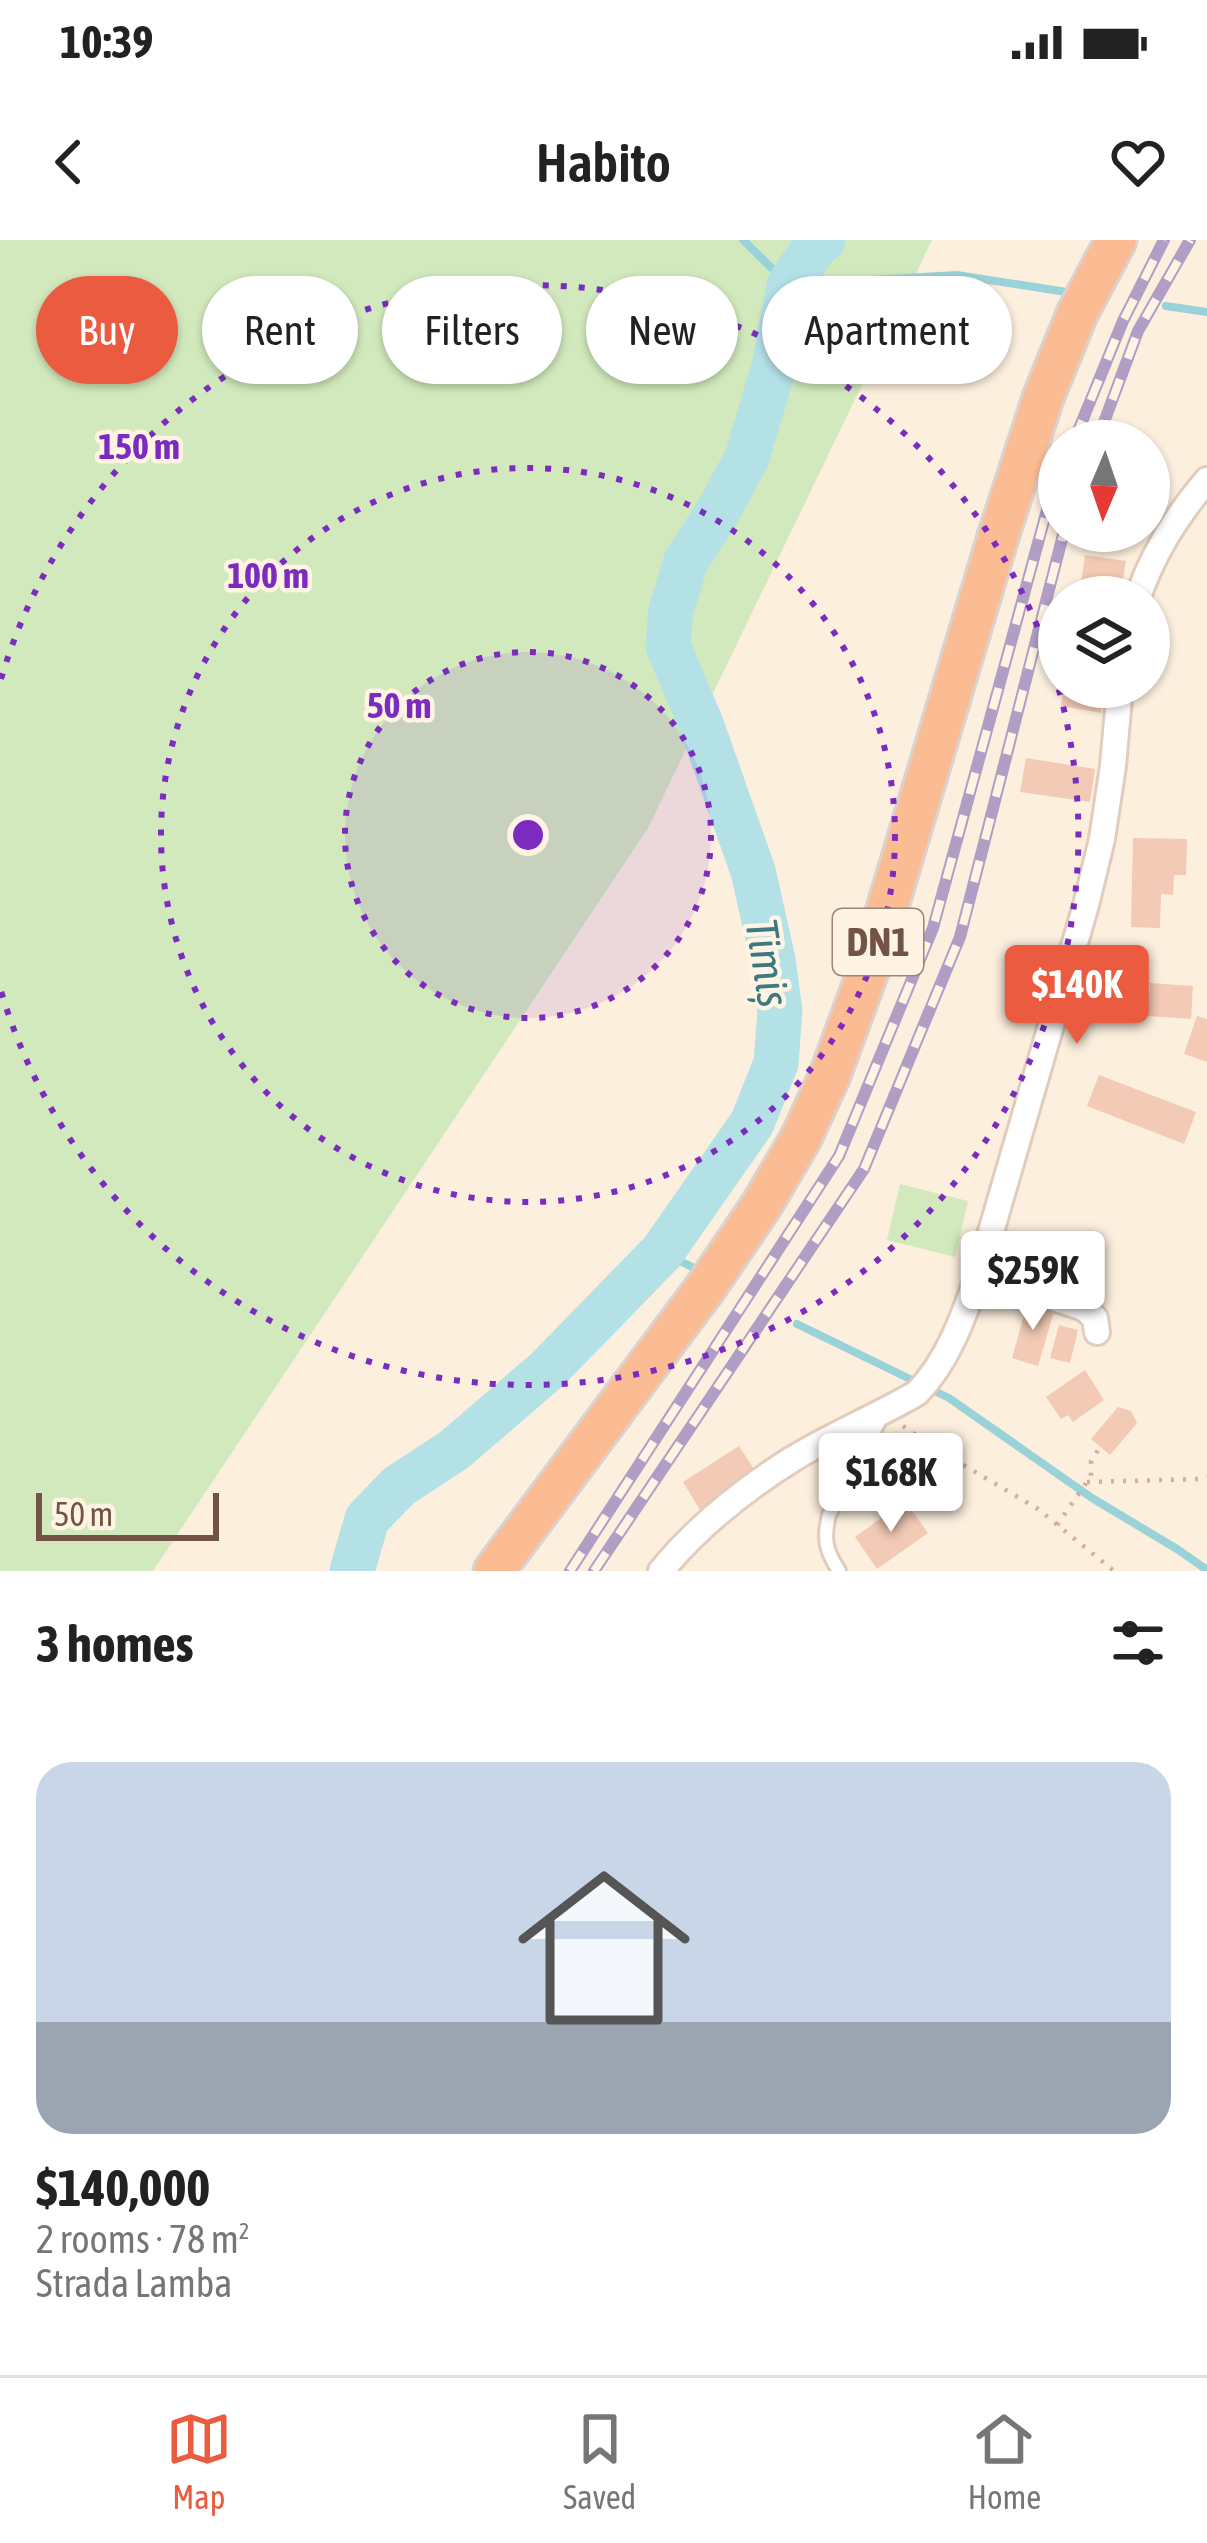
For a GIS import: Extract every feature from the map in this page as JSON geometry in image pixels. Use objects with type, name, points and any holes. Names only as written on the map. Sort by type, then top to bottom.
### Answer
[{"type":"highway","name":"DN1","points":[[497,1570],[706,1287],[801,1138],[870,966],[1043,398],[1077,314],[1116,240]]},
{"type":"street","points":[[1146,576],[1182,508],[1207,480]]},
{"type":"street","points":[[661,1571],[722,1509],[793,1459],[884,1412],[924,1385],[961,1323],[1091,883],[1102,839],[1118,708]]},
{"type":"street","points":[[979,1273],[1084,1308],[1095,1318],[1097,1332]]},
{"type":"lane","points":[[839,1571],[826,1552],[829,1515],[884,1412]]},
{"type":"path","points":[[884,1412],[1038,1509],[1114,1571]]},
{"type":"path","points":[[1057,1525],[1091,1476],[1091,1461],[1100,1447]]},
{"type":"path","points":[[1087,1482],[1207,1477]]},
{"type":"green space","points":[[0,240],[932,240],[915,276],[762,276],[762,384],[862,384],[648,828],[153,1571],[0,1571]]},
{"type":"green space","points":[[900,1184],[968,1201],[955,1257],[887,1240]]},
{"type":"building","points":[[1085,555],[1126,561],[1124,576],[1082,576]]},
{"type":"building","points":[[1026,758],[1095,769],[1090,802],[1020,792]]},
{"type":"building","points":[[1133,838],[1187,839],[1186,875],[1174,875],[1173,895],[1161,894],[1160,928],[1131,927]]},
{"type":"building","points":[[1150,983],[1193,986],[1191,1019],[1148,1016]]},
{"type":"building","points":[[1197,1016],[1207,1019],[1207,1062],[1184,1054]]},
{"type":"building","points":[[1099,1075],[1196,1112],[1184,1144],[1087,1106]]},
{"type":"building","points":[[1028,1301],[1055,1308],[1038,1366],[1012,1358]]},
{"type":"building","points":[[1059,1325],[1078,1330],[1070,1363],[1050,1358]]},
{"type":"building","points":[[1085,1370],[1104,1400],[1073,1422],[1068,1415],[1061,1419],[1046,1397]]},
{"type":"building","points":[[1118,1407],[1131,1411],[1137,1423],[1110,1455],[1091,1439]]},
{"type":"building","points":[[739,1446],[757,1474],[700,1510],[683,1482]]},
{"type":"building","points":[[905,1501],[928,1533],[877,1569],[855,1537]]},
{"type":"waterway","points":[[743,240],[789,285],[957,275],[1073,293]]},
{"type":"waterway","name":"Timiș","points":[[352,1571],[367,1519],[399,1486],[454,1450],[547,1370],[662,1252],[752,1123],[776,1063],[780,1011],[753,871],[668,646],[671,610],[686,561],[747,458],[774,366],[789,285],[823,240]]},
{"type":"waterway","points":[[1166,306],[1207,312]]},
{"type":"waterway","points":[[662,1252],[702,1272]]},
{"type":"waterway","points":[[797,1324],[949,1398],[1092,1498],[1207,1570]]},
{"type":"railway","points":[[1083,420],[1123,321],[1164,240]]},
{"type":"railway","points":[[1105,420],[1138,331],[1190,240]]},
{"type":"railway","points":[[570,1571],[839,1156],[933,928],[1038,543]]},
{"type":"railway","points":[[594,1571],[864,1169],[960,937],[1059,552]]}]
